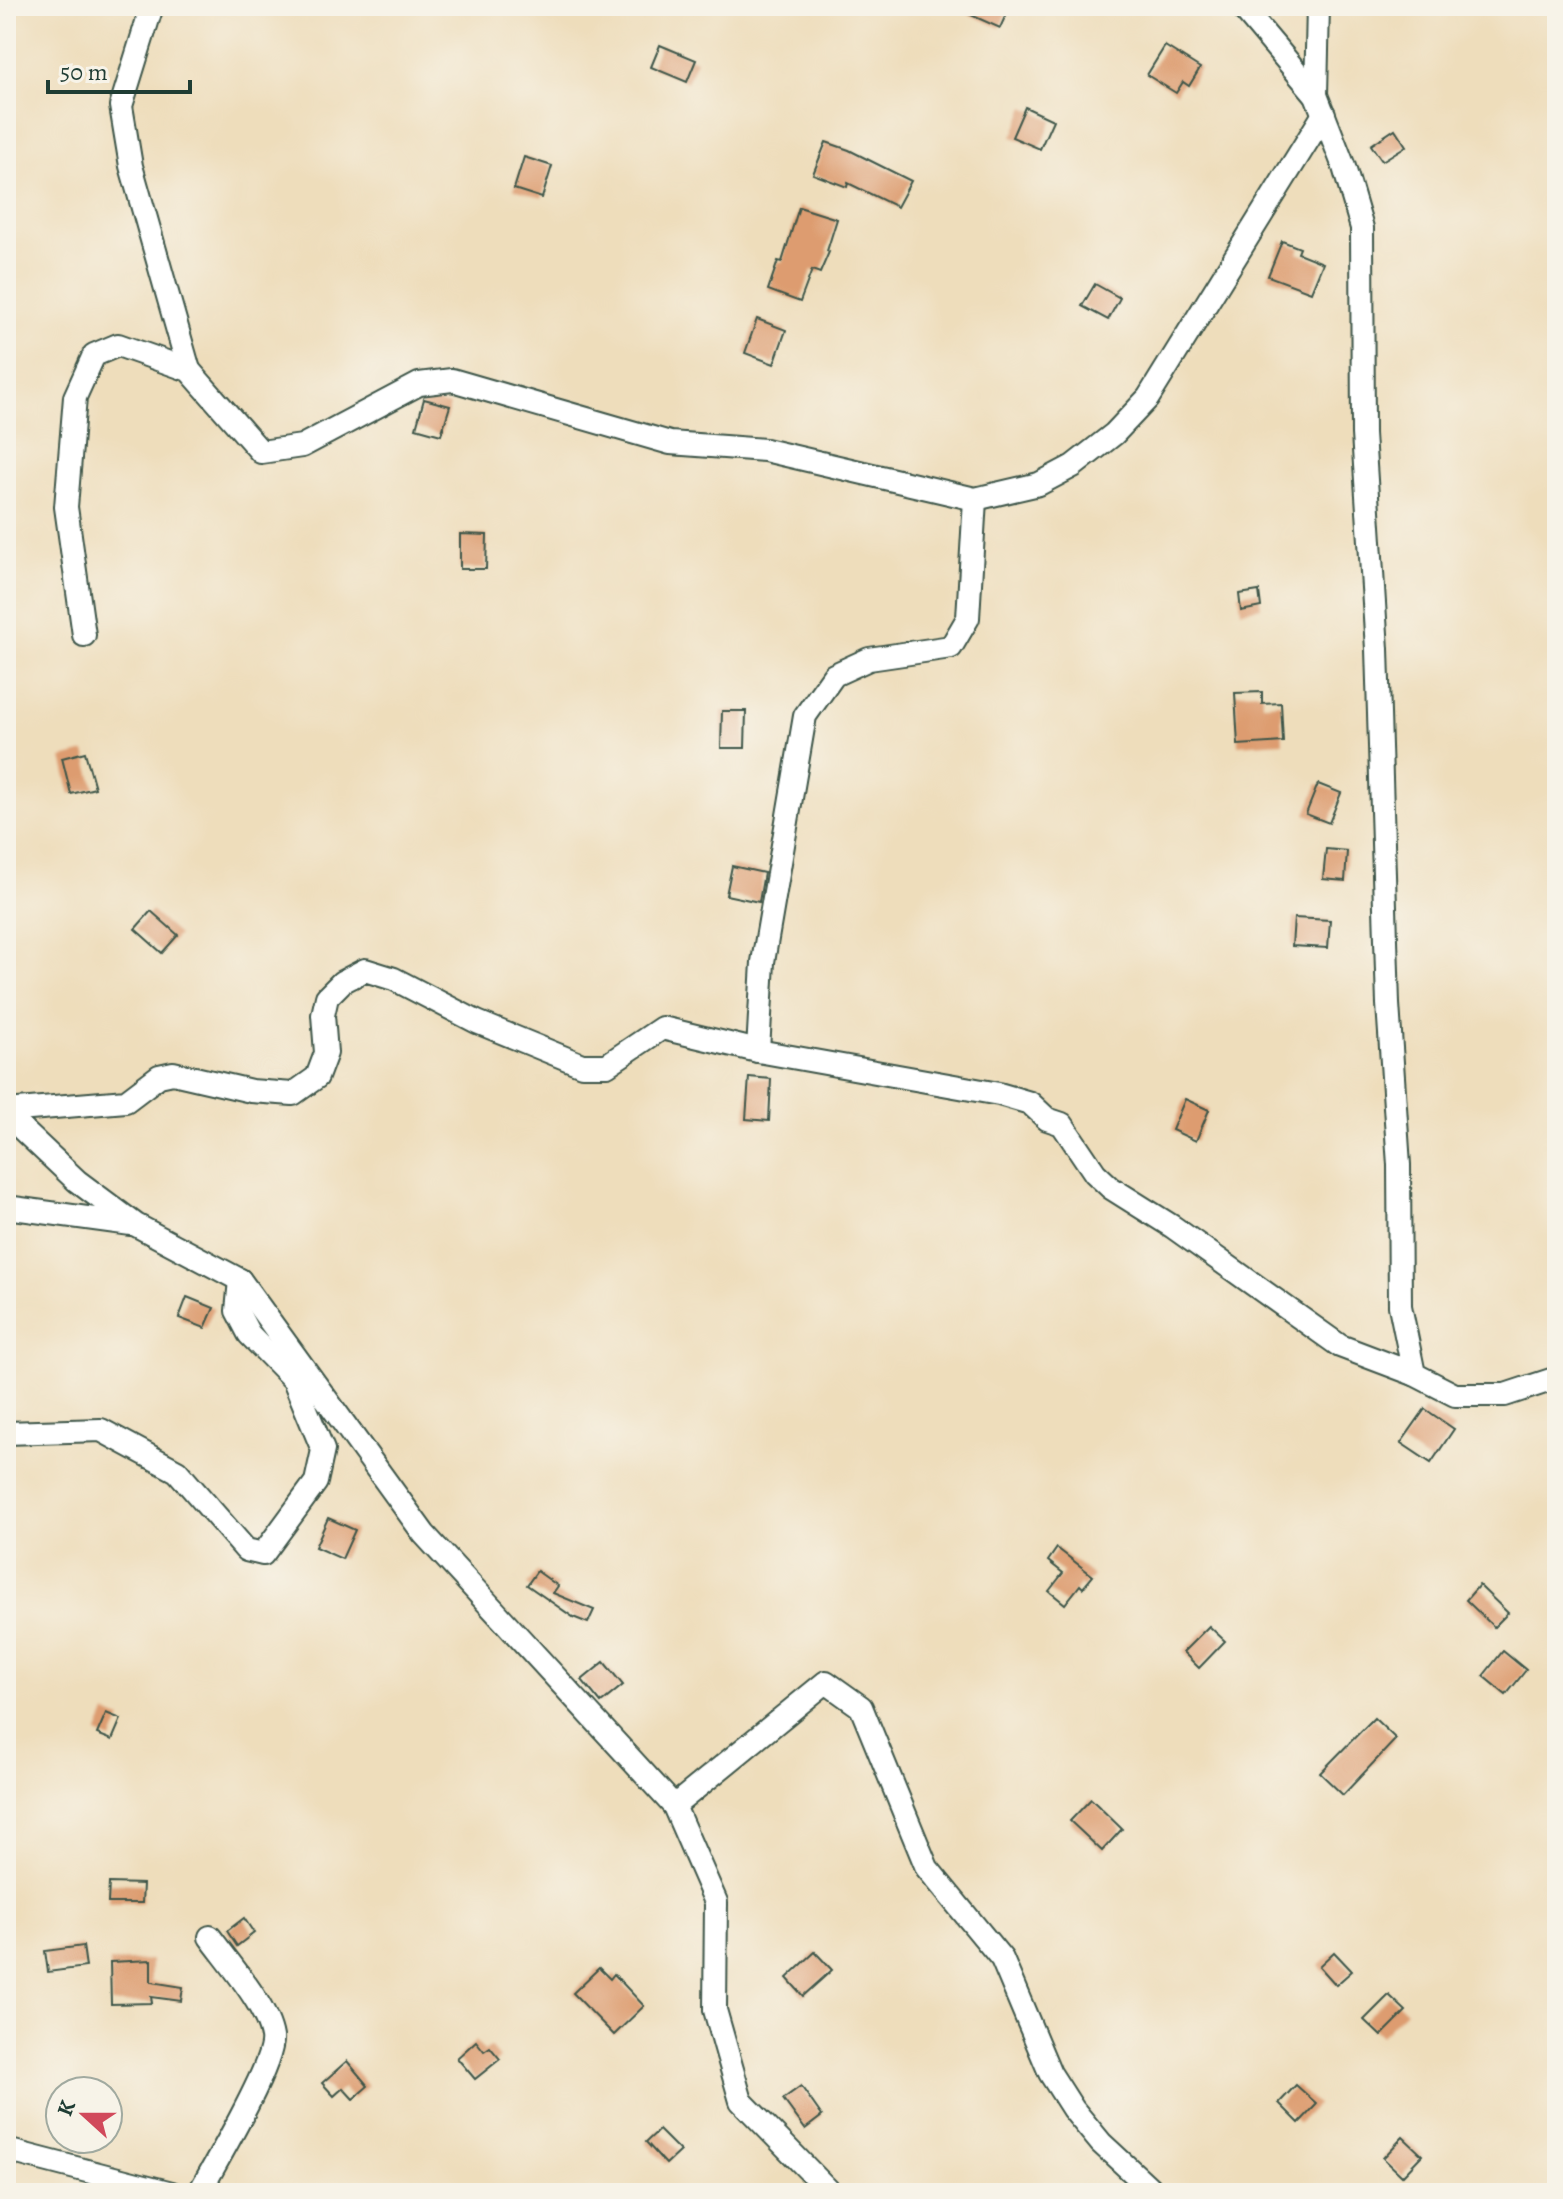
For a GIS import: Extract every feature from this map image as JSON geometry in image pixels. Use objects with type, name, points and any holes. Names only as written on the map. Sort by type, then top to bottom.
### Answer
[{"type":"street","points":[[152,6],[121,106],[131,166],[189,370],[261,452],[302,446],[419,384],[452,380],[670,443],[765,450],[975,499],[1039,484],[1073,466],[1114,434],[1148,398],[1320,104],[1318,6]]},
{"type":"street","points":[[1241,6],[1320,104],[1344,167],[1362,228],[1363,434],[1377,649],[1388,1004],[1399,1165],[1400,1306],[1414,1374]]},
{"type":"street","points":[[84,635],[66,507],[75,397],[94,355],[118,345],[189,370]]},
{"type":"street","points":[[758,1051],[763,962],[805,716],[834,675],[869,659],[951,647],[968,618],[975,499]]},
{"type":"street","points":[[6,1112],[126,1101],[159,1076],[173,1073],[251,1091],[293,1094],[317,1077],[326,1053],[323,1015],[327,997],[342,982],[365,970],[394,979],[477,1022],[582,1065],[607,1065],[662,1028],[758,1051],[999,1094],[1030,1103],[1047,1119],[1062,1124],[1095,1173],[1111,1188],[1173,1227],[1340,1346],[1414,1374],[1455,1395],[1505,1395],[1557,1378]]},
{"type":"street","points":[[6,1112],[77,1181],[136,1225],[240,1280],[424,1534],[674,1806],[716,1902],[715,2010],[741,2101],[831,2193]]},
{"type":"street","points":[[6,1207],[136,1225]]},
{"type":"street","points":[[6,1433],[101,1430],[177,1471],[246,1550],[263,1554],[316,1482],[323,1450],[294,1380],[249,1334],[237,1311],[240,1280]]},
{"type":"street","points":[[674,1806],[826,1682],[861,1707],[927,1868],[1002,1959],[1050,2073],[1073,2109],[1101,2143],[1155,2193]]},
{"type":"street","points":[[199,2193],[260,2080],[273,2039],[262,2009],[210,1937]]},
{"type":"street","points":[[6,2150],[172,2193]]},
{"type":"building","points":[[951,6],[1010,6],[1000,28]]},
{"type":"building","points":[[660,45],[696,60],[687,82],[651,67]]},
{"type":"building","points":[[1165,46],[1200,68],[1189,86],[1183,82],[1176,93],[1147,75]]},
{"type":"building","points":[[1025,107],[1053,120],[1040,149],[1012,137]]},
{"type":"building","points":[[1395,129],[1406,146],[1382,161],[1371,145]]},
{"type":"building","points":[[826,142],[911,181],[897,207],[848,183],[847,187],[813,174]]},
{"type":"building","points":[[524,157],[552,166],[542,198],[514,189]]},
{"type":"building","points":[[799,207],[837,219],[820,273],[812,270],[800,302],[768,290],[778,261],[782,262]]},
{"type":"building","points":[[1282,241],[1300,248],[1298,253],[1323,263],[1311,292],[1268,276]]},
{"type":"building","points":[[1095,284],[1120,298],[1108,320],[1082,306]]},
{"type":"building","points":[[757,319],[786,330],[774,364],[745,353]]},
{"type":"building","points":[[424,399],[450,406],[441,435],[416,428]]},
{"type":"building","points":[[460,534],[487,535],[486,569],[460,569]]},
{"type":"building","points":[[1259,591],[1261,607],[1241,611],[1239,594]]},
{"type":"building","points":[[1262,692],[1262,704],[1281,703],[1283,742],[1238,745],[1235,693]]},
{"type":"building","points":[[722,711],[746,711],[745,748],[721,748]]},
{"type":"building","points":[[85,752],[95,788],[71,794],[62,758]]},
{"type":"building","points":[[1318,784],[1341,793],[1329,823],[1306,814]]},
{"type":"building","points":[[1326,849],[1347,851],[1345,881],[1323,879]]},
{"type":"building","points":[[732,866],[764,873],[759,902],[726,895]]},
{"type":"building","points":[[151,911],[178,935],[162,953],[135,929]]},
{"type":"building","points":[[1294,918],[1330,920],[1328,948],[1292,946]]},
{"type":"building","points":[[749,1077],[771,1079],[769,1121],[746,1119]]},
{"type":"building","points":[[1185,1099],[1209,1110],[1196,1141],[1172,1130]]},
{"type":"building","points":[[187,1297],[214,1308],[205,1328],[179,1318]]},
{"type":"building","points":[[1425,1409],[1454,1429],[1431,1463],[1401,1443]]},
{"type":"building","points":[[328,1518],[355,1530],[342,1559],[315,1547]]},
{"type":"building","points":[[1057,1548],[1093,1576],[1083,1588],[1080,1585],[1065,1604],[1049,1591],[1063,1573],[1048,1561]]},
{"type":"building","points":[[537,1571],[558,1586],[553,1593],[594,1610],[588,1623],[573,1617],[527,1585]]},
{"type":"building","points":[[1479,1585],[1508,1613],[1494,1627],[1466,1600]]},
{"type":"building","points":[[1209,1626],[1225,1641],[1199,1668],[1183,1652]]},
{"type":"building","points":[[1503,1651],[1526,1670],[1506,1695],[1483,1676]]},
{"type":"building","points":[[604,1662],[623,1685],[601,1703],[582,1680]]},
{"type":"building","points":[[106,1713],[121,1719],[112,1740],[97,1734]]},
{"type":"building","points":[[1374,1718],[1396,1739],[1343,1795],[1320,1773]]},
{"type":"building","points":[[1091,1799],[1122,1829],[1102,1851],[1070,1821]]},
{"type":"building","points":[[109,1883],[143,1884],[142,1903],[108,1903]]},
{"type":"building","points":[[244,1918],[254,1933],[237,1946],[227,1931]]},
{"type":"building","points":[[83,1946],[86,1967],[48,1972],[45,1951]]},
{"type":"building","points":[[815,1952],[832,1970],[803,1996],[787,1978]]},
{"type":"building","points":[[1334,1952],[1352,1971],[1336,1985],[1319,1966]]},
{"type":"building","points":[[151,1960],[151,1982],[183,1987],[181,2001],[151,1997],[152,2003],[111,2004],[110,1962]]},
{"type":"building","points":[[599,1968],[610,1979],[614,1974],[644,2006],[614,2035],[573,1993]]},
{"type":"building","points":[[1389,1995],[1406,2011],[1381,2036],[1364,2020]]},
{"type":"building","points":[[476,2041],[484,2051],[490,2047],[500,2059],[475,2079],[457,2058]]},
{"type":"building","points":[[347,2061],[368,2086],[353,2099],[343,2088],[334,2096],[322,2083]]},
{"type":"building","points":[[1296,2085],[1317,2104],[1299,2123],[1279,2103]]},
{"type":"building","points":[[801,2086],[822,2116],[805,2129],[783,2099]]},
{"type":"building","points":[[659,2130],[680,2151],[666,2164],[646,2142]]},
{"type":"building","points":[[1403,2137],[1422,2155],[1402,2176],[1383,2158]]}]
